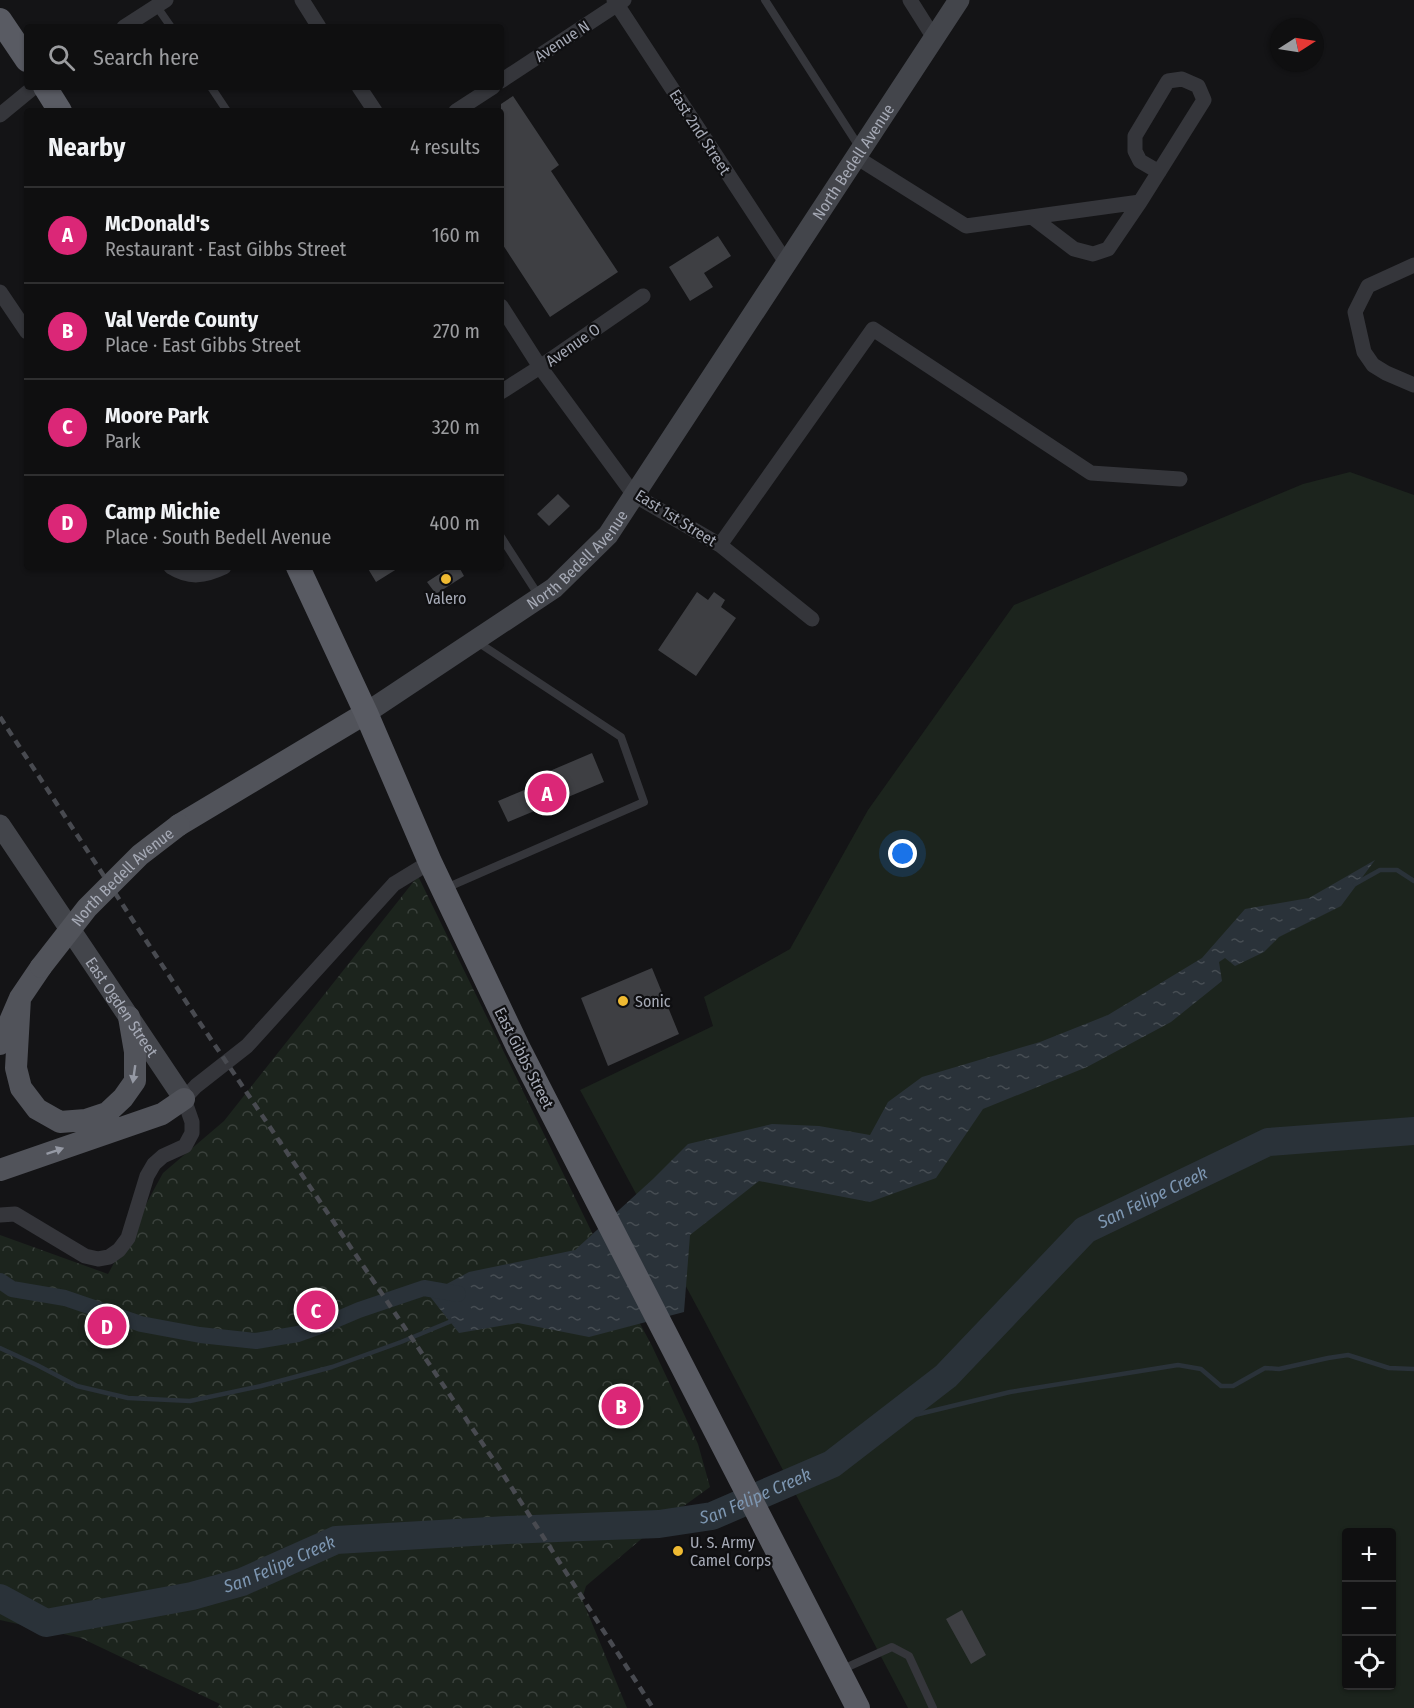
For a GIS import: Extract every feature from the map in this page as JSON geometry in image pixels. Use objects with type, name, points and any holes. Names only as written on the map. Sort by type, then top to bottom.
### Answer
[{"type":"highway","points":[[0,20],[24,56]]},
{"type":"highway","points":[[47,90],[58,108]]},
{"type":"highway","name":"East Gibbs Street","points":[[299,570],[366,713],[430,862],[518,1047],[858,1708]]},
{"type":"main road","name":"North Bedell Avenue","points":[[20,998],[87,908],[140,855],[179,825],[366,713],[554,588],[608,534],[959,0]]},
{"type":"main road","name":"East Ogden Street","points":[[0,825],[184,1100]]},
{"type":"main road","points":[[20,998],[16,1068],[21,1089],[38,1109],[60,1122],[86,1120],[107,1113],[123,1098],[135,1081],[135,1052],[129,1017]]},
{"type":"main road","points":[[0,1015],[20,998]]},
{"type":"main road","points":[[0,1044],[20,998]]},
{"type":"main road","points":[[0,1170],[162,1114],[184,1100]]},
{"type":"street","points":[[302,0],[318,24]]},
{"type":"street","points":[[910,0],[934,38]]},
{"type":"street","points":[[128,24],[158,2]]},
{"type":"street","name":"Avenue N","points":[[504,79],[618,2]]},
{"type":"street","name":"East 2nd Street","points":[[618,2],[787,264]]},
{"type":"street","points":[[1032,217],[1074,249],[1092,254],[1108,249],[1140,202],[1159,172],[1204,100],[1198,86],[1182,79],[1168,81],[1135,136],[1135,151],[1140,161],[1159,172]]},
{"type":"street","points":[[0,115],[30,90]]},
{"type":"street","points":[[361,90],[373,108]]},
{"type":"street","points":[[461,108],[488,90]]},
{"type":"street","points":[[859,154],[966,226],[1140,202]]},
{"type":"street","points":[[1414,266],[1368,286],[1355,312],[1364,352],[1373,365],[1414,385]]},
{"type":"street","points":[[0,292],[24,328]]},
{"type":"street","name":"Avenue O","points":[[504,390],[643,296]]},
{"type":"street","name":"East 1st Street","points":[[504,311],[540,367],[634,495],[720,545],[812,619]]},
{"type":"street","points":[[720,545],[873,329],[1091,473],[1180,479]]},
{"type":"street","points":[[179,570],[201,576],[216,570]]},
{"type":"street","points":[[0,1215],[15,1214],[85,1256],[98,1259],[109,1257],[119,1250],[128,1238],[147,1176],[154,1164],[163,1156],[185,1146],[192,1134],[192,1122],[184,1100],[196,1086],[247,1046],[394,884],[430,862]]},
{"type":"lane","points":[[765,0],[859,154]]},
{"type":"lane","points":[[158,2],[169,24]]},
{"type":"lane","points":[[213,90],[225,108]]},
{"type":"lane","points":[[504,542],[540,597]]},
{"type":"lane","points":[[443,889],[644,802],[621,737],[475,640]]},
{"type":"lane","points":[[839,1671],[892,1647],[909,1656],[933,1708]]},
{"type":"green space","points":[[1350,472],[1414,495],[1414,1708],[908,1708],[580,1090],[713,1026],[704,997],[790,949],[868,810],[1014,605],[1303,484]]},
{"type":"green space","points":[[418,876],[601,1251],[652,1346],[698,1444],[710,1487],[659,1524],[586,1586],[582,1599],[627,1708],[217,1708],[220,1704],[81,1638],[0,1620],[0,1235],[108,1274],[163,1173],[224,1121]]},
{"type":"water","points":[[1375,860],[1341,906],[1279,937],[1264,952],[1235,966],[1225,958],[1219,962],[1222,981],[1171,1022],[1087,1067],[983,1109],[936,1178],[870,1202],[759,1181],[690,1235],[684,1312],[589,1337],[518,1323],[459,1333],[428,1294],[469,1272],[575,1250],[688,1144],[772,1124],[819,1126],[870,1135],[888,1102],[922,1077],[1040,1042],[1108,1015],[1202,958],[1245,909],[1309,898]]},
{"type":"building","points":[[513,96],[559,165],[551,171],[618,272],[550,317],[504,247],[504,108],[501,108],[501,104]]},
{"type":"building","points":[[718,236],[731,256],[704,273],[713,287],[690,301],[669,267]]},
{"type":"building","points":[[558,494],[570,506],[549,526],[537,514]]},
{"type":"building","name":"Valero","points":[[369,570],[395,570],[376,582]]},
{"type":"building","name":"Valero","points":[[445,570],[461,570],[464,576],[436,594],[427,582]]},
{"type":"building","points":[[697,592],[708,600],[714,592],[725,600],[721,607],[736,618],[696,676],[658,650]]},
{"type":"building","points":[[592,753],[604,782],[508,822],[498,801],[534,786],[531,779]]},
{"type":"building","points":[[652,968],[679,1034],[608,1066],[581,998]]},
{"type":"building","points":[[962,1610],[986,1655],[971,1664],[946,1619]]},
{"type":"waterway","points":[[1355,884],[1380,870],[1397,870],[1414,881]]},
{"type":"waterway","name":"San Felipe Creek","points":[[0,1598],[46,1623],[192,1596],[242,1582],[336,1540],[659,1524],[712,1516],[832,1464],[946,1376],[1085,1230],[1268,1142],[1414,1131]]},
{"type":"waterway","points":[[0,1281],[12,1289],[65,1298],[141,1324],[200,1335],[256,1341],[298,1334],[424,1288],[458,1294]]},
{"type":"waterway","points":[[0,1348],[77,1386],[128,1398],[190,1401],[261,1386],[332,1367],[454,1320]]},
{"type":"waterway","points":[[886,1422],[1010,1392],[1178,1365],[1201,1369],[1221,1386],[1233,1386],[1265,1368],[1279,1369],[1348,1355],[1389,1368],[1414,1369]]},
{"type":"railway","points":[[0,717],[198,1020],[501,1471],[653,1708]]},
{"type":"place","name":"Valero","points":[[446,579]]},
{"type":"place","name":"McDonald's","points":[[547,793]]},
{"type":"place","name":"Sonic","points":[[623,1001]]},
{"type":"place","name":"Moore Park","points":[[316,1310]]},
{"type":"place","name":"Camp Michie","points":[[107,1326]]},
{"type":"place","name":"Val Verde County","points":[[621,1406]]},
{"type":"place","name":"U. S. Army Camel Corps","points":[[678,1551]]}]
